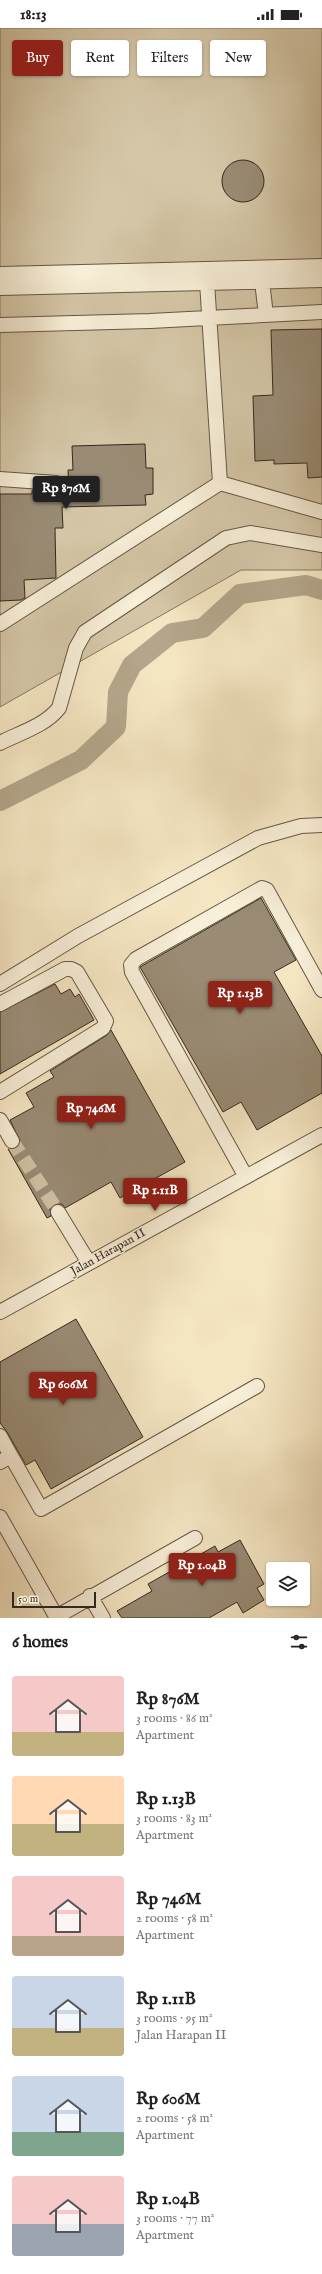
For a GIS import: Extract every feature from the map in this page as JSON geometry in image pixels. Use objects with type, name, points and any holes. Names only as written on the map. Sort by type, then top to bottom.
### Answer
[{"type":"street","points":[[0,274],[322,266]]},
{"type":"street","points":[[261,267],[266,315]]},
{"type":"street","points":[[0,288],[322,280]]},
{"type":"street","points":[[208,282],[220,482]]},
{"type":"street","points":[[0,325],[211,318],[322,312]]},
{"type":"street","points":[[0,479],[56,483]]},
{"type":"street","points":[[0,624],[220,482],[322,512]]},
{"type":"street","points":[[0,743],[43,722],[59,708],[78,644],[85,632],[226,538],[250,533],[322,546]]},
{"type":"street","points":[[0,984],[78,936],[258,838],[301,826],[322,825]]},
{"type":"street","points":[[246,1177],[136,979],[132,965],[136,959],[262,888],[266,890],[322,990]]},
{"type":"street","points":[[0,1004],[65,969],[71,969],[77,972],[106,1021],[103,1028],[93,1035],[0,1092]]},
{"type":"street","points":[[0,1120],[12,1142]]},
{"type":"street","name":"Jalan Harapan II","points":[[2,1307],[89,1263],[322,1135]]},
{"type":"street","points":[[58,1212],[89,1263]]},
{"type":"street","points":[[0,1436],[5,1459],[41,1509],[257,1386]]},
{"type":"street","points":[[0,1517],[56,1617],[90,1596],[195,1538]]},
{"type":"street","points":[[90,1596],[103,1618]]},
{"type":"shaded area","points":[[0,28],[322,28],[322,570],[241,570],[0,707]]},
{"type":"building","points":[[243,160],[258,166],[264,181],[258,196],[243,202],[228,196],[222,181],[228,166]]},
{"type":"building","points":[[322,329],[322,477],[308,478],[307,463],[274,464],[274,460],[255,461],[253,396],[273,395],[271,330]]},
{"type":"building","points":[[145,444],[146,468],[153,468],[153,494],[145,495],[146,505],[62,507],[63,528],[55,528],[56,578],[24,580],[25,598],[21,600],[0,601],[0,494],[32,494],[32,491],[69,491],[68,470],[73,470],[72,446]]},
{"type":"building","points":[[261,898],[296,960],[274,972],[322,1056],[322,1093],[257,1130],[241,1102],[223,1112],[140,967]]},
{"type":"building","points":[[55,984],[61,994],[70,989],[75,997],[79,994],[94,1020],[0,1074],[0,1012]]},
{"type":"building","points":[[111,1030],[185,1162],[120,1198],[111,1182],[65,1208],[62,1204],[54,1205],[50,1208],[51,1216],[47,1218],[8,1149],[17,1148],[20,1141],[10,1120],[34,1107],[26,1093],[54,1077],[50,1071],[107,1035]]},
{"type":"building","points":[[76,1319],[143,1437],[51,1489],[35,1460],[26,1465],[7,1432],[0,1423],[0,1362]]},
{"type":"building","points":[[240,1540],[264,1584],[257,1588],[264,1600],[243,1613],[237,1602],[209,1618],[122,1618],[117,1611],[152,1591],[148,1584],[215,1546],[218,1552]]},
{"type":"waterway","points":[[0,801],[81,760],[116,727],[118,692],[132,665],[172,633],[203,628],[240,594],[306,585],[322,590]]},
{"type":"tunnel","points":[[12,1141],[58,1212]]}]
